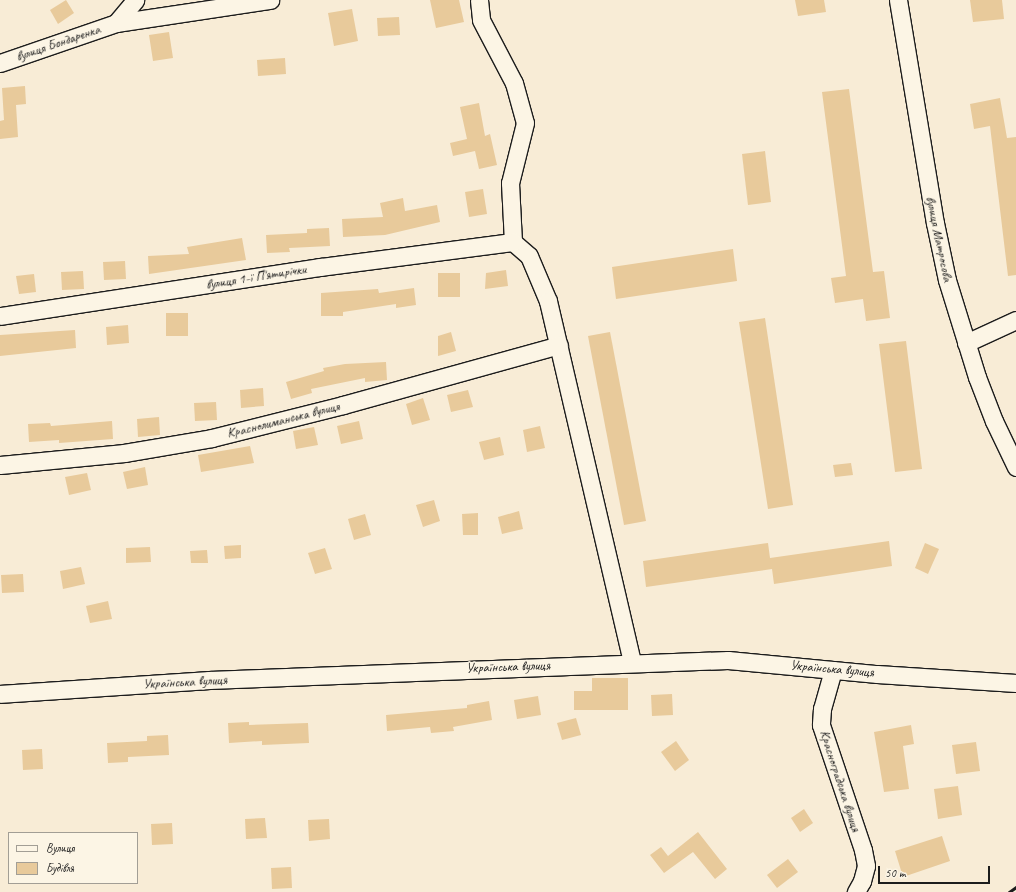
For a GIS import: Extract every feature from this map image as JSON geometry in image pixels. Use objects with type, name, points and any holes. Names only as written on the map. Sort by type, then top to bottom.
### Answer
[{"type":"street","name":"вулиця Бондаренка","points":[[116,23],[135,0]]},
{"type":"street","name":"вулиця Бондаренка","points":[[0,63],[116,23],[270,0]]},
{"type":"street","points":[[479,0],[481,20],[514,82],[525,123],[510,183],[513,242],[529,256],[548,302],[632,662]]},
{"type":"street","name":"вулиця Матросова","points":[[898,0],[902,38],[935,223],[966,343],[994,421],[1016,467]]},
{"type":"street","name":"вулиця 1-ї П'ятирічки","points":[[0,316],[320,267],[513,242]]},
{"type":"street","points":[[966,343],[1016,320]]},
{"type":"street","name":"Краснолиманська вулиця","points":[[0,465],[132,452],[212,438],[344,405],[559,345]]},
{"type":"street","name":"Українська вулиця","points":[[0,694],[209,680],[632,662],[728,660],[833,670],[1016,683]]},
{"type":"street","name":"Красноградська вулиця","points":[[833,670],[822,709],[821,725],[863,850],[866,866],[862,881],[856,892]]},
{"type":"building","points":[[66,0],[74,13],[58,24],[50,10]]},
{"type":"building","points":[[430,0],[459,0],[464,22],[436,28]]},
{"type":"building","points":[[795,0],[824,0],[826,12],[798,16]]},
{"type":"building","points":[[970,0],[1002,0],[1004,19],[973,22]]},
{"type":"building","points":[[352,9],[358,41],[334,46],[328,13]]},
{"type":"building","points":[[399,17],[400,35],[378,36],[377,18]]},
{"type":"building","points":[[169,32],[173,58],[153,61],[149,35]]},
{"type":"building","points":[[285,58],[286,74],[258,76],[257,60]]},
{"type":"building","points":[[25,86],[26,104],[16,105],[18,137],[0,139],[0,121],[4,120],[2,88]]},
{"type":"building","points":[[849,89],[873,272],[884,271],[890,318],[866,321],[863,299],[835,303],[831,278],[846,276],[822,92]]},
{"type":"building","points":[[1000,98],[1007,138],[1016,137],[1016,275],[1008,276],[990,126],[974,129],[970,104]]},
{"type":"building","points":[[479,103],[485,136],[490,134],[497,165],[479,169],[475,151],[453,156],[450,143],[467,139],[460,107]]},
{"type":"building","points":[[765,151],[771,202],[748,205],[742,154]]},
{"type":"building","points":[[483,189],[487,214],[469,217],[465,192]]},
{"type":"building","points":[[403,198],[405,211],[437,205],[440,222],[385,235],[343,237],[342,219],[383,217],[380,203]]},
{"type":"building","points":[[329,228],[330,246],[289,248],[290,252],[267,253],[266,235],[307,233],[307,229]]},
{"type":"building","points":[[242,238],[246,260],[149,274],[148,256],[189,254],[187,247]]},
{"type":"building","points":[[733,249],[737,281],[616,299],[612,267]]},
{"type":"building","points":[[125,261],[126,279],[104,280],[103,262]]},
{"type":"building","points":[[506,270],[508,286],[485,289],[486,273]]},
{"type":"building","points":[[83,271],[84,289],[62,290],[61,272]]},
{"type":"building","points":[[438,273],[460,273],[460,297],[438,297]]},
{"type":"building","points":[[34,274],[36,292],[19,294],[16,276]]},
{"type":"building","points":[[414,288],[416,305],[396,308],[396,304],[343,312],[343,316],[321,316],[321,293],[378,289],[379,293]]},
{"type":"building","points":[[166,313],[188,313],[188,336],[166,336]]},
{"type":"building","points":[[765,318],[793,505],[768,509],[739,322]]},
{"type":"building","points":[[128,325],[129,343],[107,345],[106,327]]},
{"type":"building","points":[[75,330],[76,348],[0,356],[0,335]]},
{"type":"building","points":[[451,332],[456,351],[438,356],[438,336]]},
{"type":"building","points":[[610,332],[646,521],[624,525],[588,336]]},
{"type":"building","points":[[906,341],[922,469],[895,472],[879,344]]},
{"type":"building","points":[[386,362],[387,380],[365,382],[365,378],[311,389],[312,393],[291,399],[286,382],[324,371],[323,368],[345,364]]},
{"type":"building","points":[[263,388],[264,406],[241,408],[240,390]]},
{"type":"building","points":[[468,390],[473,407],[451,412],[447,395]]},
{"type":"building","points":[[423,398],[430,420],[412,425],[406,404]]},
{"type":"building","points":[[216,402],[217,420],[195,421],[194,403]]},
{"type":"building","points":[[159,417],[160,435],[138,437],[137,419]]},
{"type":"building","points":[[112,421],[113,439],[59,443],[59,440],[29,442],[28,424],[50,423],[51,426]]},
{"type":"building","points":[[359,421],[363,439],[341,444],[337,426]]},
{"type":"building","points":[[540,426],[545,448],[527,452],[523,430]]},
{"type":"building","points":[[314,427],[318,445],[296,449],[293,431]]},
{"type":"building","points":[[500,437],[504,455],[484,460],[479,442]]},
{"type":"building","points":[[250,446],[254,463],[201,472],[198,455]]},
{"type":"building","points":[[851,463],[853,475],[835,477],[833,465]]},
{"type":"building","points":[[145,467],[148,485],[127,489],[123,472]]},
{"type":"building","points":[[87,473],[91,490],[69,495],[65,477]]},
{"type":"building","points":[[434,500],[440,521],[423,527],[416,505]]},
{"type":"building","points":[[519,511],[523,529],[502,534],[498,517]]},
{"type":"building","points":[[478,513],[478,535],[463,535],[462,514]]},
{"type":"building","points":[[365,514],[371,535],[354,540],[348,519]]},
{"type":"building","points":[[889,541],[892,566],[774,584],[772,569],[646,587],[643,561],[768,543],[770,558]]},
{"type":"building","points":[[925,543],[939,549],[928,574],[915,568]]},
{"type":"building","points":[[241,545],[241,558],[225,559],[224,546]]},
{"type":"building","points":[[150,547],[151,562],[126,563],[126,548]]},
{"type":"building","points":[[325,548],[332,569],[315,574],[308,553]]},
{"type":"building","points":[[207,550],[208,563],[191,563],[190,551]]},
{"type":"building","points":[[81,567],[85,584],[63,589],[60,571]]},
{"type":"building","points":[[23,574],[24,592],[2,593],[1,575]]},
{"type":"building","points":[[108,601],[112,619],[90,623],[86,606]]},
{"type":"building","points":[[592,678],[628,678],[628,710],[574,710],[574,691],[592,691]]},
{"type":"building","points":[[672,694],[673,715],[652,716],[651,695]]},
{"type":"building","points":[[538,696],[541,715],[517,719],[514,700]]},
{"type":"building","points":[[489,701],[492,720],[453,727],[454,731],[431,733],[430,727],[387,731],[386,715],[467,708],[467,705]]},
{"type":"building","points":[[576,718],[581,735],[562,740],[557,723]]},
{"type":"building","points":[[249,722],[249,725],[308,723],[309,743],[262,745],[262,741],[229,743],[228,723]]},
{"type":"building","points":[[911,725],[914,744],[903,746],[909,789],[884,792],[874,732]]},
{"type":"building","points":[[168,735],[169,755],[128,757],[128,762],[108,763],[107,743],[147,741],[147,736]]},
{"type":"building","points":[[676,741],[689,760],[675,771],[661,752]]},
{"type":"building","points":[[976,742],[980,771],[956,774],[952,745]]},
{"type":"building","points":[[42,749],[43,769],[23,770],[22,750]]},
{"type":"building","points":[[958,786],[962,815],[938,819],[934,789]]},
{"type":"building","points":[[804,809],[813,823],[800,832],[791,818]]},
{"type":"building","points":[[265,818],[267,838],[246,839],[245,819]]},
{"type":"building","points":[[329,819],[330,839],[309,841],[308,820]]},
{"type":"building","points":[[172,823],[173,844],[152,845],[151,824]]},
{"type":"building","points":[[698,832],[727,869],[715,879],[693,852],[664,873],[650,855],[661,847],[668,856]]},
{"type":"building","points":[[942,836],[950,861],[903,877],[895,851]]},
{"type":"building","points":[[788,859],[798,872],[777,888],[767,875]]},
{"type":"building","points":[[291,867],[292,888],[272,889],[271,868]]},
{"type":"railway","points":[[1009,892],[1016,887]]}]
